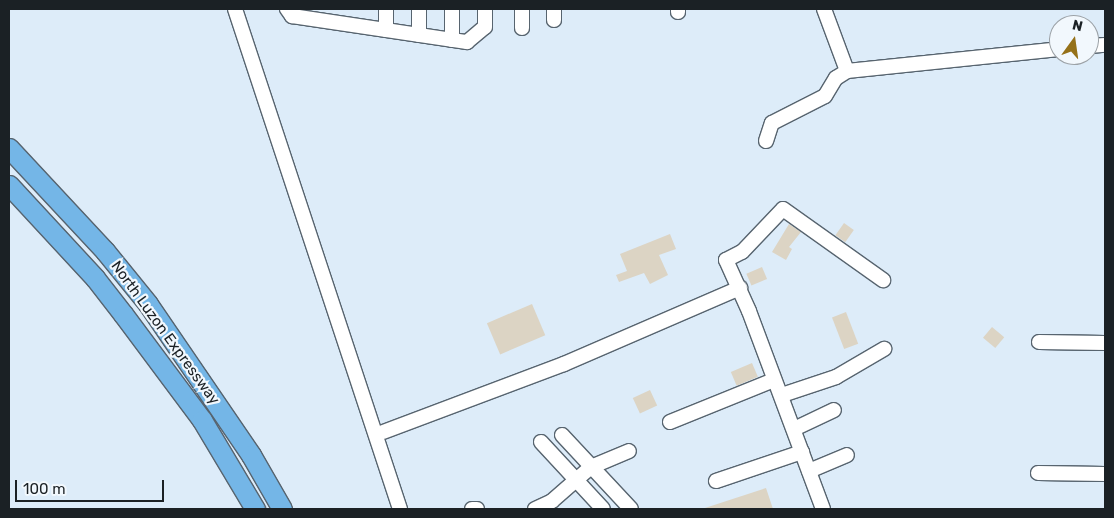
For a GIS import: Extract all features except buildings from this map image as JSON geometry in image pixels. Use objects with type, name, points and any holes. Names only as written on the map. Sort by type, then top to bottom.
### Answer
[{"type":"highway","name":"North Luzon Expressway","points":[[9,148],[105,251],[148,304],[251,455],[282,509]]},
{"type":"highway","name":"North Luzon Expressway","points":[[9,185],[95,278],[123,314],[202,420],[254,509]]},
{"type":"highway","points":[[251,455],[297,509]]},
{"type":"street","points":[[235,9],[400,509]]},
{"type":"street","points":[[287,9],[292,16],[467,42],[481,33],[485,27],[485,9]]},
{"type":"street","points":[[386,9],[386,30]]},
{"type":"street","points":[[419,9],[419,35]]},
{"type":"street","points":[[452,9],[452,40]]},
{"type":"street","points":[[522,9],[522,28]]},
{"type":"street","points":[[824,9],[847,70]]},
{"type":"street","points":[[766,141],[772,123],[825,96],[836,78],[847,70],[1049,50]]},
{"type":"street","points":[[823,509],[782,395],[774,380],[740,288],[726,260],[742,252],[782,209],[883,280]]},
{"type":"street","points":[[383,432],[564,364],[740,288]]},
{"type":"street","points":[[1040,342],[1105,343]]},
{"type":"street","points":[[782,395],[836,377],[884,349]]},
{"type":"street","points":[[670,422],[774,380]]},
{"type":"street","points":[[794,429],[834,410]]},
{"type":"street","points":[[562,435],[631,509]]},
{"type":"street","points":[[541,442],[603,509]]},
{"type":"street","points":[[535,509],[554,505],[591,468],[629,451]]},
{"type":"street","points":[[716,481],[802,452]]},
{"type":"street","points":[[810,470],[847,455]]},
{"type":"street","points":[[1038,473],[1105,474]]},
{"type":"street","points":[[472,509],[477,509]]}]
